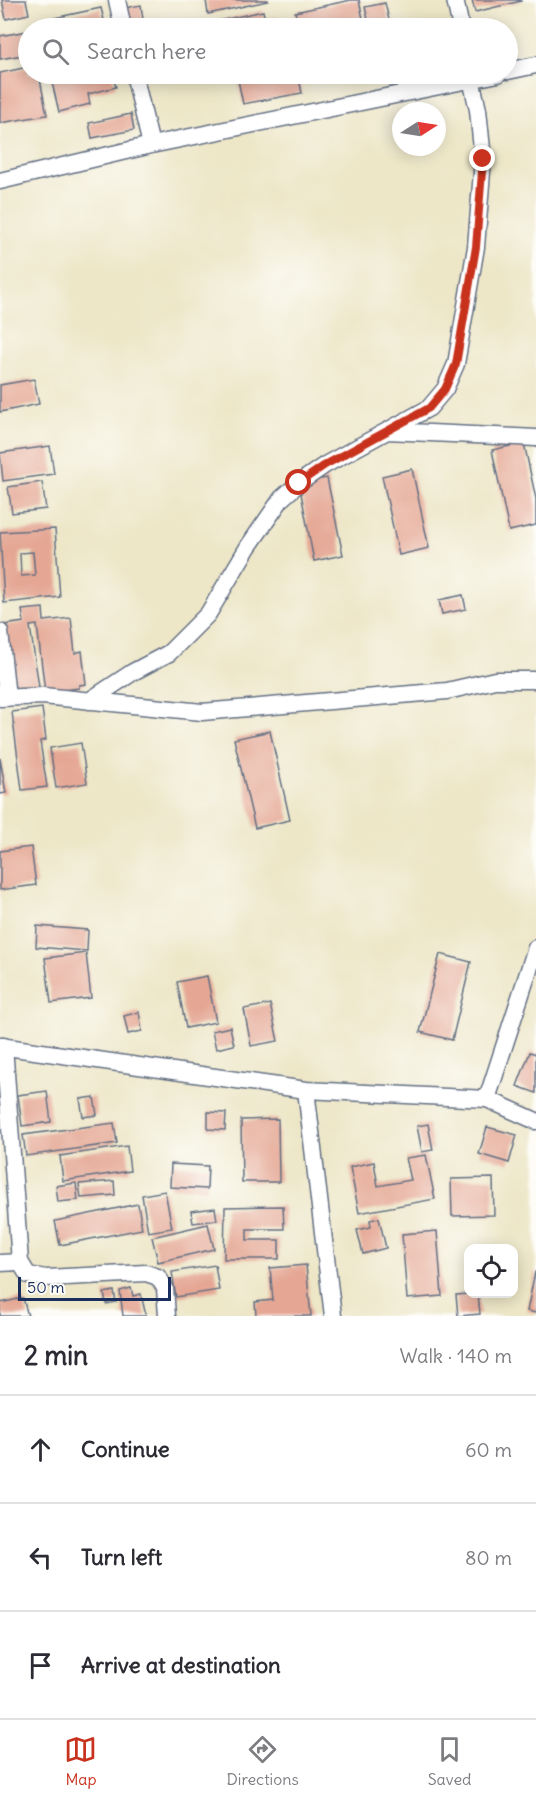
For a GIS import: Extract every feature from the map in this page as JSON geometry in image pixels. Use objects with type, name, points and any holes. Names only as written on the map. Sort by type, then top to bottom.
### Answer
[{"type":"street","points":[[117,0],[121,18]]},
{"type":"street","points":[[455,0],[459,18]]},
{"type":"street","points":[[518,69],[536,65]]},
{"type":"street","points":[[136,84],[151,146]]},
{"type":"street","points":[[0,181],[434,84]]},
{"type":"street","points":[[89,701],[133,672],[169,653],[208,614],[248,547],[282,498],[299,483],[325,465],[429,408],[445,389],[456,364],[476,247],[483,159],[472,84]]},
{"type":"street","points":[[386,431],[536,438]]},
{"type":"street","points":[[0,632],[3,697],[43,696],[202,712],[447,691],[495,680],[536,680]]},
{"type":"street","points":[[487,1099],[536,948]]},
{"type":"street","points":[[167,1316],[165,1288],[158,1276],[146,1272],[46,1278],[28,1275],[20,1262],[2,1046],[306,1090],[487,1099],[536,1122]]},
{"type":"street","points":[[306,1090],[333,1316]]},
{"type":"street","points":[[0,1263],[20,1262]]},
{"type":"building","points":[[2,0],[26,0],[29,14],[6,19]]},
{"type":"building","points":[[206,0],[268,0],[268,1],[208,14]]},
{"type":"building","points":[[359,0],[363,18],[296,18],[295,12]]},
{"type":"building","points":[[472,0],[520,0],[521,1],[475,12]]},
{"type":"building","points":[[385,3],[389,18],[368,18],[365,7]]},
{"type":"building","points":[[141,5],[143,18],[126,18],[124,8]]},
{"type":"building","points":[[101,8],[104,18],[54,18]]},
{"type":"building","points":[[263,11],[265,18],[232,18]]},
{"type":"building","points":[[18,33],[18,56],[0,59],[0,36]]},
{"type":"building","points":[[18,69],[18,84],[41,84],[47,115],[0,123],[0,73]]},
{"type":"building","points":[[52,84],[115,84],[116,87],[88,94],[90,104],[59,112]]},
{"type":"building","points":[[239,84],[300,84],[302,93],[243,104]]},
{"type":"building","points":[[131,114],[134,130],[92,138],[89,123]]},
{"type":"building","points":[[34,379],[39,404],[0,412],[0,385]]},
{"type":"building","points":[[524,443],[536,499],[536,525],[509,531],[492,450]]},
{"type":"building","points":[[50,446],[54,474],[3,481],[0,453]]},
{"type":"building","points":[[412,469],[429,548],[399,555],[382,476]]},
{"type":"building","points":[[327,478],[343,555],[314,561],[299,483]]},
{"type":"building","points":[[42,482],[46,509],[12,513],[8,487]]},
{"type":"building","points":[[55,529],[60,597],[4,603],[0,532]],"holes":[[[33,552],[35,575],[21,576],[20,553]]]},
{"type":"building","points":[[463,595],[466,609],[442,614],[439,600]]},
{"type":"building","points":[[43,608],[44,621],[71,618],[75,653],[82,651],[86,684],[79,685],[79,688],[45,692],[37,625],[30,626],[39,687],[15,691],[4,625],[24,622],[22,610]]},
{"type":"building","points":[[42,708],[46,740],[40,741],[47,787],[22,790],[12,712]]},
{"type":"building","points":[[270,731],[290,820],[255,828],[234,739]]},
{"type":"building","points":[[81,743],[87,783],[56,788],[50,748]]},
{"type":"building","points":[[0,758],[6,793],[0,794]]},
{"type":"building","points":[[31,847],[36,885],[0,890],[0,851]]},
{"type":"building","points":[[37,926],[88,930],[87,951],[36,947]]},
{"type":"building","points":[[86,953],[91,998],[51,1003],[45,958]]},
{"type":"building","points":[[440,954],[471,962],[452,1040],[420,1032]]},
{"type":"building","points":[[207,976],[216,1022],[186,1028],[177,982]]},
{"type":"building","points":[[270,1004],[278,1041],[251,1046],[244,1009]]},
{"type":"building","points":[[139,1012],[142,1031],[128,1034],[124,1016]]},
{"type":"building","points":[[230,1027],[234,1045],[216,1049],[212,1031]]},
{"type":"building","points":[[530,1052],[536,1054],[536,1093],[517,1086]]},
{"type":"building","points":[[47,1091],[51,1122],[22,1126],[18,1095]]},
{"type":"building","points":[[94,1097],[97,1115],[83,1117],[80,1099]]},
{"type":"building","points":[[208,1112],[226,1113],[225,1130],[208,1129]]},
{"type":"building","points":[[278,1119],[279,1182],[242,1182],[241,1120]]},
{"type":"building","points":[[114,1123],[117,1143],[26,1156],[23,1135]]},
{"type":"building","points":[[428,1124],[433,1150],[422,1152],[417,1126]]},
{"type":"building","points":[[487,1127],[517,1135],[509,1163],[479,1154]]},
{"type":"building","points":[[127,1146],[130,1171],[63,1181],[60,1156]]},
{"type":"building","points":[[426,1155],[435,1199],[359,1213],[350,1167],[374,1162],[378,1186],[411,1180],[406,1158]]},
{"type":"building","points":[[171,1164],[208,1166],[207,1189],[170,1187]]},
{"type":"building","points":[[493,1178],[494,1215],[452,1216],[451,1179]]},
{"type":"building","points":[[114,1181],[115,1195],[81,1198],[79,1184]]},
{"type":"building","points":[[76,1183],[78,1200],[58,1202],[56,1186]]},
{"type":"building","points":[[165,1191],[172,1228],[148,1232],[142,1195]]},
{"type":"building","points":[[138,1204],[142,1229],[60,1245],[55,1221]]},
{"type":"building","points":[[283,1206],[284,1229],[247,1229],[247,1240],[279,1240],[279,1259],[224,1259],[225,1207]]},
{"type":"building","points":[[215,1208],[217,1220],[193,1223],[191,1211]]},
{"type":"building","points":[[379,1218],[386,1248],[363,1254],[357,1230],[371,1227],[370,1220]]},
{"type":"building","points":[[208,1224],[214,1249],[158,1262],[152,1237]]},
{"type":"building","points":[[437,1231],[442,1296],[407,1299],[402,1234]]},
{"type":"building","points":[[215,1265],[219,1290],[176,1297],[172,1272]]},
{"type":"building","points":[[306,1265],[311,1316],[256,1316],[255,1302],[273,1300],[270,1268]]},
{"type":"building","points":[[536,1272],[536,1313],[527,1311]]},
{"type":"building","points":[[131,1288],[133,1296],[141,1294],[146,1316],[123,1316],[120,1291]]},
{"type":"building","points":[[114,1291],[116,1302],[106,1304],[104,1293]]},
{"type":"building","points":[[456,1295],[464,1295],[464,1298],[478,1298],[480,1314],[458,1316]]},
{"type":"building","points":[[23,1298],[28,1316],[0,1316],[0,1303]]},
{"type":"route","points":[[299,483],[325,465],[429,408],[445,389],[456,364],[476,247],[483,159]]}]
